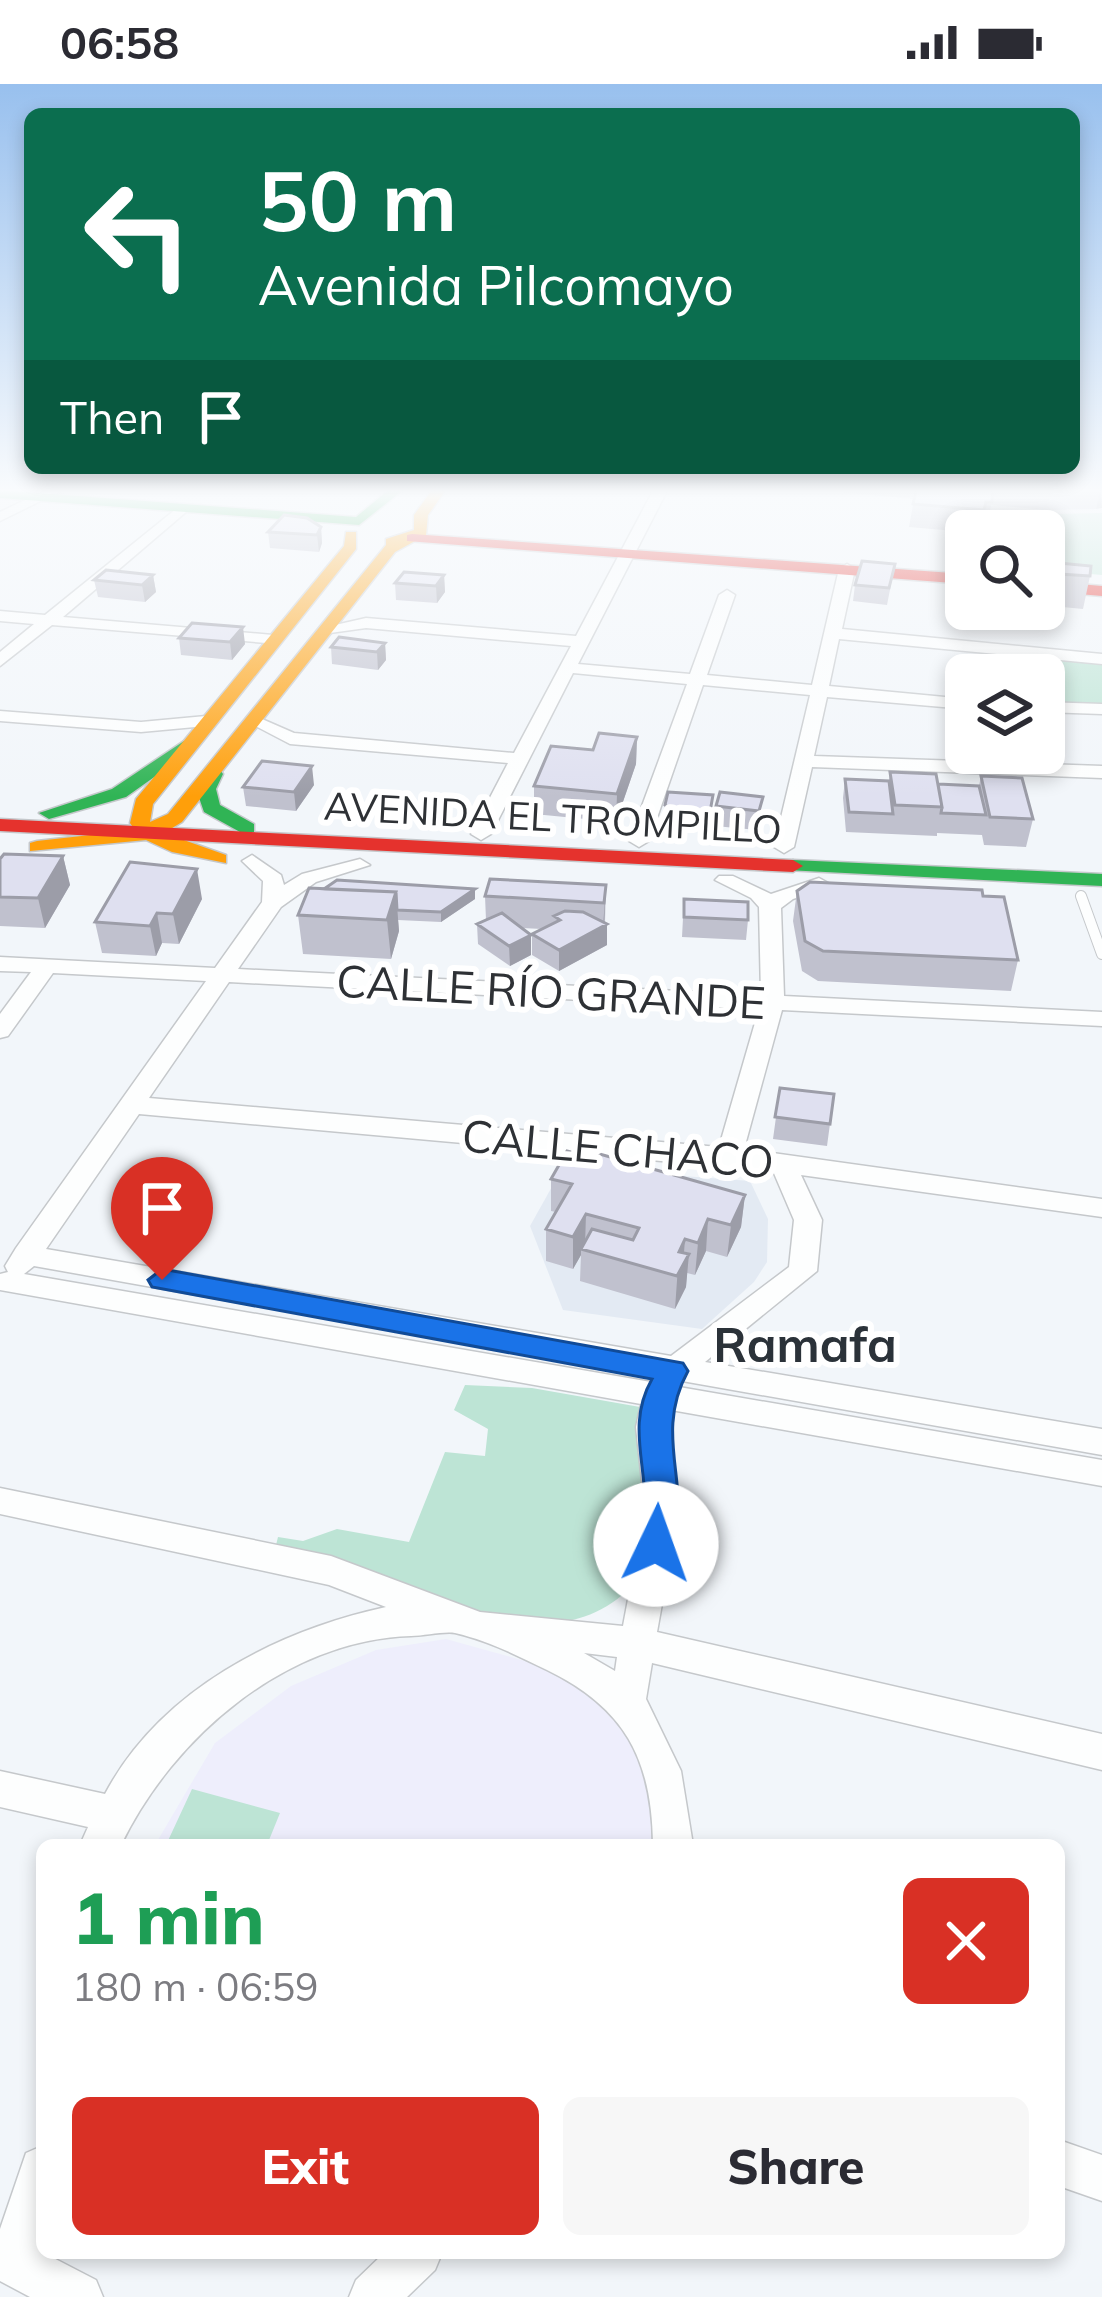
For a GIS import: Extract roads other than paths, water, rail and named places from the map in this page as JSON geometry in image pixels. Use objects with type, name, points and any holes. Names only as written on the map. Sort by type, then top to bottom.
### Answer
[{"type":"main road","points":[[219,859],[152,827],[143,803],[314,590]]},
{"type":"main road","points":[[37,847],[152,827],[212,774],[359,590]]},
{"type":"main road","points":[[265,649],[236,692],[256,700],[275,696]]},
{"type":"main road","points":[[212,715],[241,705],[255,711],[232,741],[233,749]]},
{"type":"main road","points":[[32,817],[104,800],[184,747]]},
{"type":"main road","points":[[212,774],[206,789],[211,808],[247,828]]},
{"type":"main road","name":"AVENIDA EL TROMPILLO","points":[[0,820],[32,817],[152,827],[481,834],[1102,860]]},
{"type":"main road","name":"AVENIDA EL TROMPILLO","points":[[0,820],[874,871],[1095,891]]},
{"type":"main road","name":"AVENIDA EL TROMPILLO","points":[[0,844],[252,861],[1095,891]]},
{"type":"main road","points":[[706,844],[874,871]]},
{"type":"street","points":[[0,662],[84,590]]},
{"type":"street","points":[[481,834],[610,590]]},
{"type":"street","points":[[784,847],[832,633],[850,590]]},
{"type":"street","points":[[639,841],[727,595]]},
{"type":"street","points":[[0,616],[265,649]]},
{"type":"street","points":[[330,628],[366,623],[584,642]]},
{"type":"street","points":[[832,633],[1102,659]]},
{"type":"street","points":[[571,668],[945,703]]},
{"type":"street","points":[[1065,708],[1102,709]]},
{"type":"street","points":[[0,716],[141,727],[212,715]]},
{"type":"street","points":[[255,721],[290,738],[523,759]]},
{"type":"street","points":[[804,761],[1102,772]]},
{"type":"street","points":[[252,861],[274,879],[273,902]]},
{"type":"street","points":[[360,865],[309,878],[273,902],[12,1277],[665,1384],[1102,1442]]},
{"type":"street","points":[[726,880],[759,893],[770,907],[772,1002],[729,1156]]},
{"type":"street","points":[[770,907],[785,894],[819,884]]},
{"type":"street","name":"CALLE RÍO GRANDE","points":[[0,964],[1102,1018]]},
{"type":"street","points":[[0,1031],[46,967]]},
{"type":"street","name":"CALLE CHACO","points":[[132,1105],[729,1156],[1102,1208]]},
{"type":"street","points":[[627,1703],[662,1509],[652,1426],[665,1384],[803,1271],[808,1220],[783,1164]]},
{"type":"street","points":[[665,1384],[1102,1473]]},
{"type":"street","points":[[0,1501],[331,1571],[570,1664],[627,1703],[661,1767],[672,1839]]},
{"type":"street","points":[[0,1789],[106,1829],[188,1719],[230,1684],[276,1660],[363,1628],[421,1618],[636,1643],[1102,1752]]},
{"type":"street","points":[[1065,2165],[1102,2178]]},
{"type":"street","points":[[36,2184],[7,2258],[79,2297]]},
{"type":"street","points":[[373,2297],[412,2259]]},
{"type":"lane","points":[[1095,891],[1102,954]]},
{"type":"district","name":"Ramafa","points":[[805,1344]]}]
